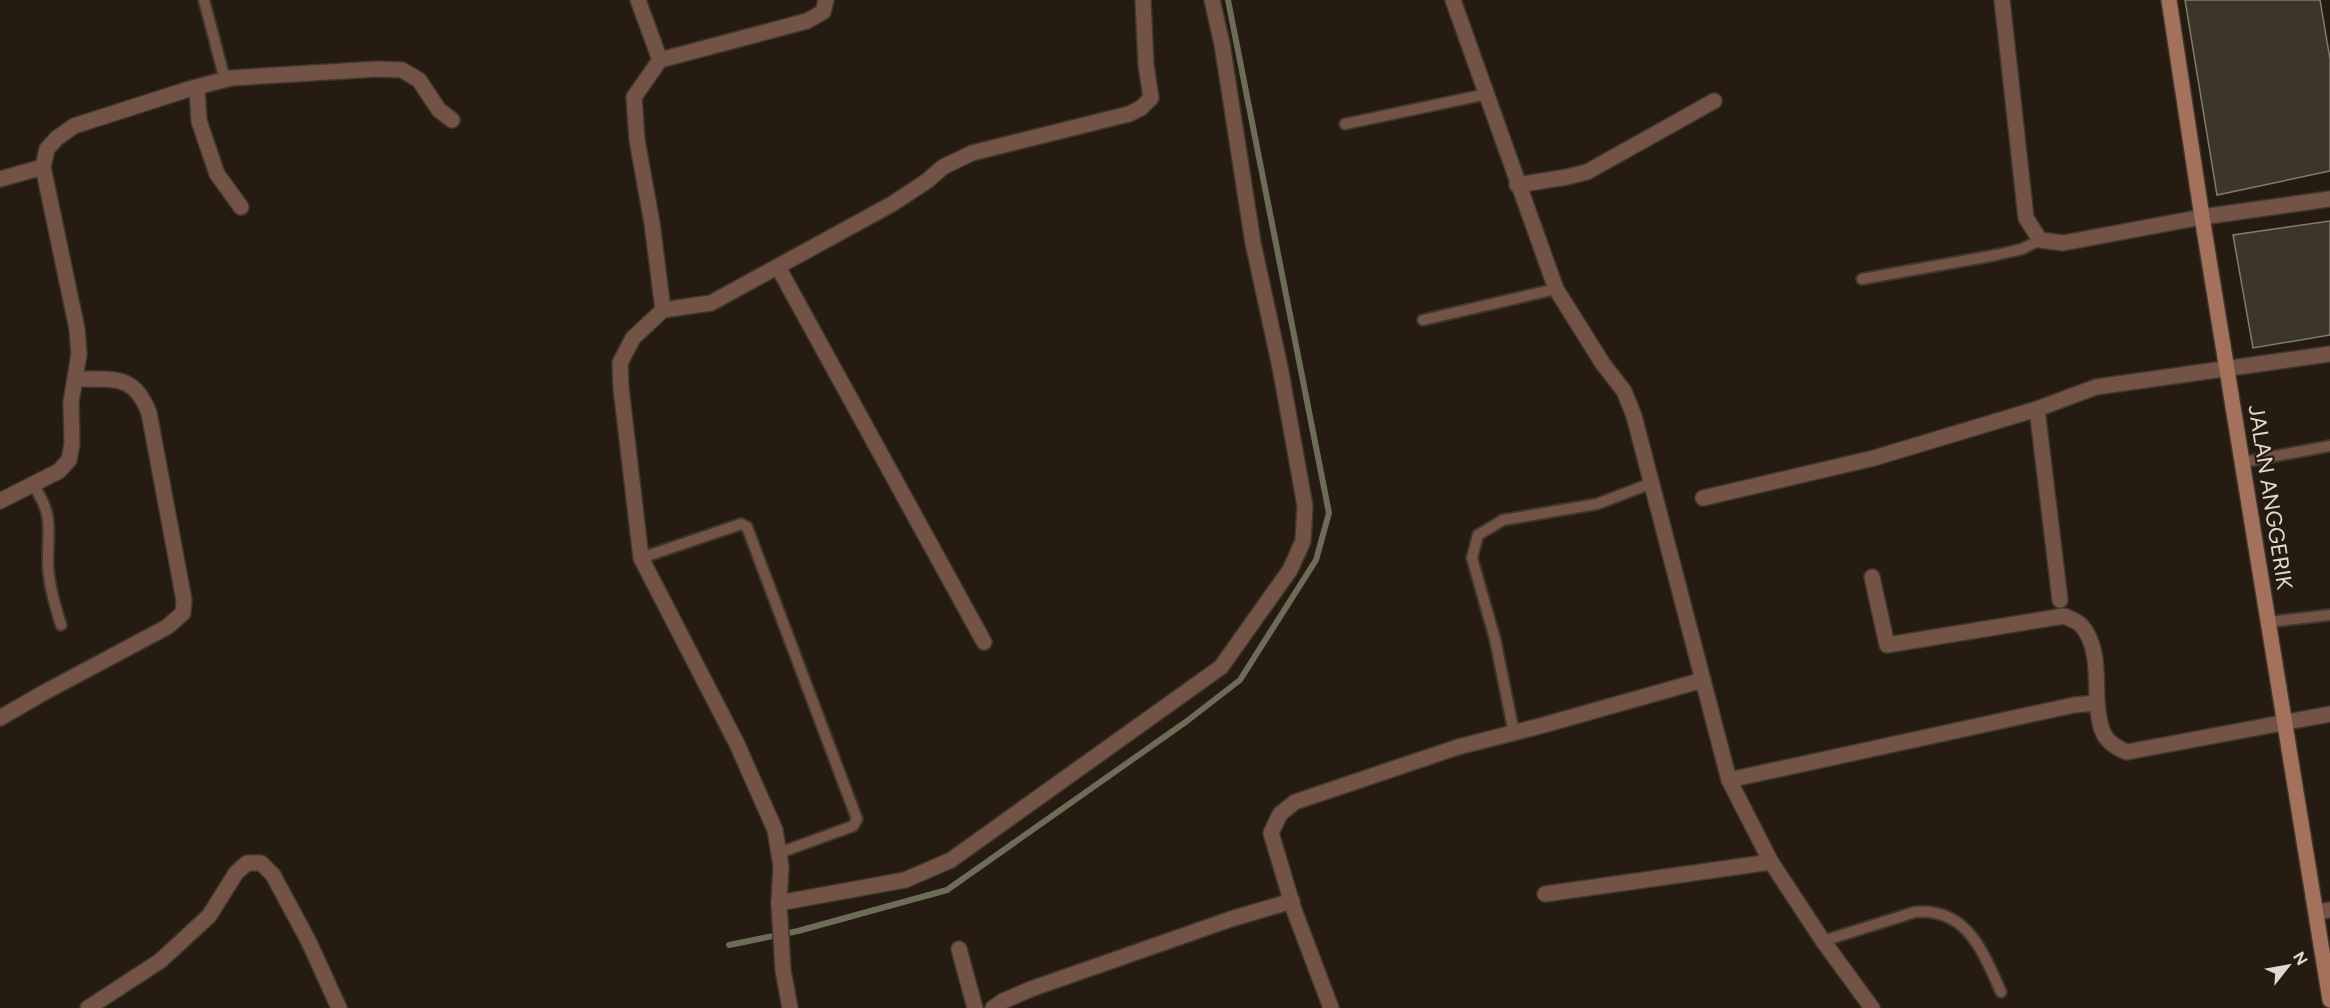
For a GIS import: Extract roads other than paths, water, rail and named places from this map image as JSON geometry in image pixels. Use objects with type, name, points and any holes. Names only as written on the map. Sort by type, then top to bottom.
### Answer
[{"type":"main road","name":"JALAN ANGGERIK","points":[[2169,0],[2285,723],[2323,911],[2330,1000]]},
{"type":"street","points":[[638,0],[660,60]]},
{"type":"street","points":[[663,310],[634,98],[660,60],[807,21],[823,12],[826,0]]},
{"type":"street","points":[[790,1008],[783,970],[779,907],[781,866],[775,830],[755,783],[641,558],[620,363],[633,338],[663,310],[711,303],[892,204],[927,181],[943,167],[972,153],[1129,114],[1141,108],[1151,98],[1146,65],[1143,0]]},
{"type":"street","points":[[779,907],[905,880],[951,860],[1221,667],[1290,570],[1303,541],[1305,506],[1280,367],[1253,243],[1222,44],[1212,0]]},
{"type":"street","points":[[1452,0],[1556,289],[1624,391],[1634,416],[1729,780],[1771,862],[1823,941],[1872,1008]]},
{"type":"street","points":[[2002,0],[2026,218],[2040,240],[2063,243],[2202,217],[2330,199]]},
{"type":"street","points":[[0,501],[59,471],[69,460],[72,444],[71,402],[79,354],[77,329],[43,166],[47,149],[57,138],[74,126],[225,80],[378,69],[402,70],[419,80],[439,110],[453,120]]},
{"type":"street","points":[[197,87],[199,121],[217,174],[241,207]]},
{"type":"street","points":[[1518,185],[1587,172],[1714,101]]},
{"type":"street","points":[[0,179],[43,166]]},
{"type":"street","points":[[778,267],[984,642]]},
{"type":"street","points":[[1703,498],[1874,458],[2037,409],[2096,387],[2330,354]]},
{"type":"street","points":[[0,718],[167,627],[183,613],[184,600],[149,413],[143,396],[131,384],[118,381],[76,380]]},
{"type":"street","points":[[2037,409],[2060,600]]},
{"type":"street","points":[[1872,577],[1887,645],[2064,616],[2080,624],[2091,642],[2096,662],[2097,703],[2103,734],[2110,743],[2127,752],[2330,714]]},
{"type":"street","points":[[1331,1008],[1292,901],[1271,833],[1280,814],[1295,802],[1458,747],[1703,680]]},
{"type":"street","points":[[1729,780],[2074,705],[2097,703]]},
{"type":"street","points":[[1545,894],[1771,862]]},
{"type":"street","points":[[88,1008],[160,961],[209,916],[236,873],[248,864],[261,863],[278,884],[309,942],[339,1008]]},
{"type":"street","points":[[993,1008],[1031,989],[1231,919],[1292,901]]},
{"type":"street","points":[[959,949],[975,1008]]},
{"type":"lane","points":[[204,0],[225,80]]},
{"type":"lane","points":[[1345,124],[1487,94]]},
{"type":"lane","points":[[1863,279],[2022,249],[2040,240]]},
{"type":"lane","points":[[1422,320],[1556,289]]},
{"type":"lane","points":[[2243,462],[2330,447]]},
{"type":"lane","points":[[1514,733],[1495,639],[1472,558],[1478,535],[1503,520],[1597,504],[1652,483]]},
{"type":"lane","points":[[33,485],[42,498],[48,515],[48,566],[52,596],[61,625]]},
{"type":"lane","points":[[641,558],[741,524],[747,527],[857,819],[853,826],[779,853]]},
{"type":"lane","points":[[2269,622],[2330,615]]},
{"type":"lane","points":[[1823,941],[1915,912],[1930,911],[1947,915],[1965,927],[1978,945],[2001,992]]},
{"type":"waterway","points":[[729,945],[798,931],[947,890],[1187,721],[1240,680],[1316,560],[1329,513],[1228,0]]}]
